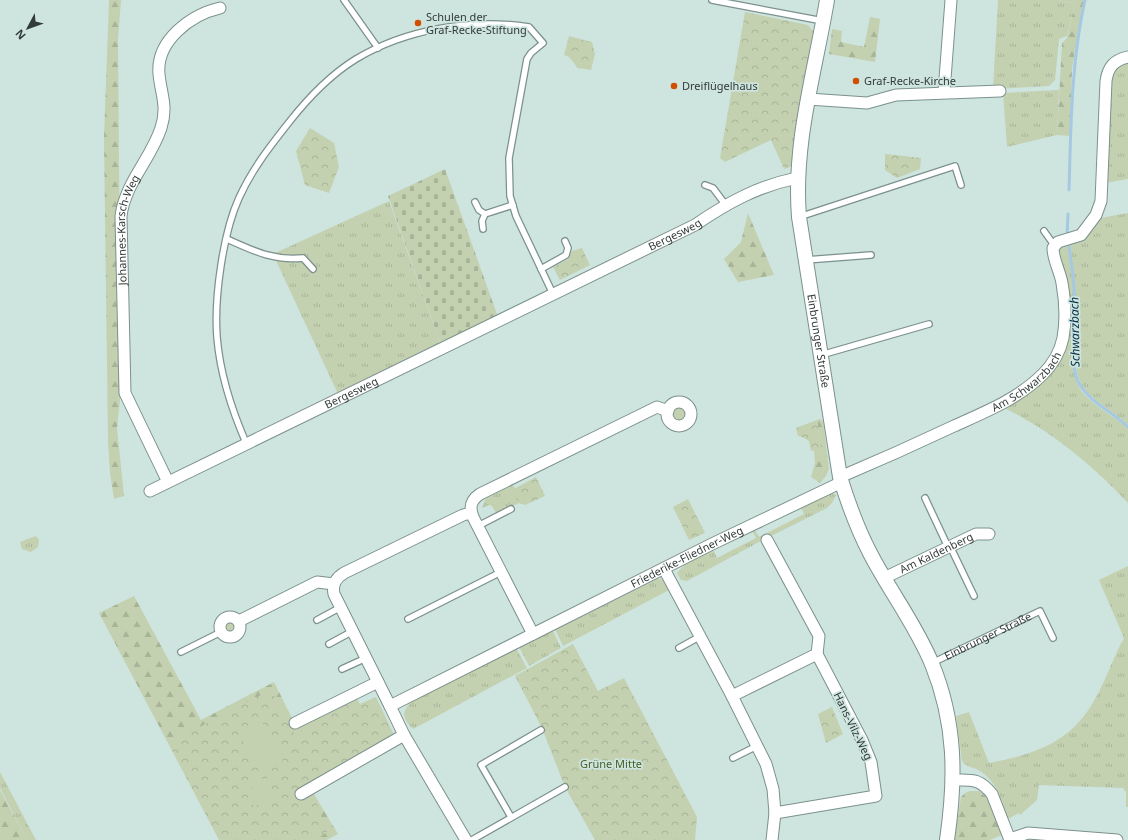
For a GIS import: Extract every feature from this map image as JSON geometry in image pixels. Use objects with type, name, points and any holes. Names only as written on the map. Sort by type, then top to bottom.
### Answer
[{"type":"street","name":"Einbrunger Straße","points":[[827,0],[800,146],[797,178],[799,217],[841,480],[854,522],[932,663],[945,704],[953,757],[954,780],[947,840]]},
{"type":"street","points":[[944,92],[951,0]]},
{"type":"street","name":"Johannes-Karsch-Weg","points":[[168,482],[125,393],[122,210],[129,188],[154,144],[164,120],[165,107],[159,67],[162,54],[171,37],[180,28],[206,12],[220,8]]},
{"type":"street","points":[[1057,243],[1075,238],[1085,231],[1096,215],[1101,201],[1105,92],[1108,71],[1115,62],[1128,57]]},
{"type":"street","points":[[808,99],[867,102],[896,95],[1000,91]]},
{"type":"street","name":"Bergesweg","points":[[150,491],[696,225],[725,204],[749,192],[797,178]]},
{"type":"street","name":"Am Schwarzbach","points":[[841,480],[994,408],[1022,391],[1044,373],[1057,356],[1063,336],[1064,306],[1062,283],[1053,252],[1057,243]]},
{"type":"street","points":[[533,634],[471,513],[472,502],[480,494],[657,407],[668,411]]},
{"type":"street","name":"Friederike-Fliedner-Weg","points":[[390,706],[841,480]]},
{"type":"street","points":[[467,840],[404,735],[334,594],[334,584],[338,577],[344,573],[463,515],[471,513]]},
{"type":"street","name":"Am Kaldenberg","points":[[884,578],[976,534],[989,534]]},
{"type":"street","name":"Hans-Vilz-Weg","points":[[767,540],[819,636],[817,654],[871,762],[876,796],[776,813]]},
{"type":"street","points":[[664,569],[699,637],[732,696],[766,764],[776,813],[772,840]]},
{"type":"street","points":[[221,632],[220,624],[225,618],[233,617],[239,621],[317,582],[334,584]]},
{"type":"street","points":[[732,696],[817,654]]},
{"type":"street","points":[[295,723],[378,682]]},
{"type":"street","points":[[301,794],[404,735]]},
{"type":"street","points":[[954,780],[979,781],[987,788],[992,794],[1010,839],[1028,833],[1117,840]]},
{"type":"lane","points":[[344,0],[378,48]]},
{"type":"lane","points":[[712,0],[823,21]]},
{"type":"lane","points":[[247,445],[226,386],[217,339],[216,317],[221,261],[238,199],[252,173],[277,136],[309,99],[333,75],[356,59],[378,48],[433,30],[490,23],[529,27],[543,43],[530,53],[527,59],[509,158],[510,196],[553,294]]},
{"type":"lane","points":[[799,217],[955,166],[960,185]]},
{"type":"lane","points":[[705,185],[713,188],[725,204]]},
{"type":"lane","points":[[475,202],[479,210],[485,214]]},
{"type":"lane","points":[[483,229],[482,221],[485,214],[513,205]]},
{"type":"lane","points":[[1044,231],[1057,243]]},
{"type":"lane","points":[[227,240],[269,256],[286,259],[303,258],[314,269]]},
{"type":"lane","points":[[541,269],[566,255],[568,248],[565,241]]},
{"type":"lane","points":[[806,260],[871,255]]},
{"type":"lane","points":[[820,355],[929,324]]},
{"type":"lane","points":[[925,498],[974,596]]},
{"type":"lane","points":[[478,526],[512,509]]},
{"type":"lane","points":[[408,619],[502,572]]},
{"type":"lane","points":[[318,620],[341,608]]},
{"type":"lane","name":"Einbrunger Straße","points":[[932,663],[1040,611],[1053,638]]},
{"type":"lane","points":[[329,644],[353,631]]},
{"type":"lane","points":[[181,652],[221,632]]},
{"type":"lane","points":[[679,648],[699,637]]},
{"type":"lane","points":[[342,669],[366,658]]},
{"type":"lane","points":[[511,817],[481,765],[541,730]]},
{"type":"lane","points":[[734,758],[757,746]]},
{"type":"lane","points":[[467,840],[564,787]]},
{"type":"green space","points":[[109,0],[121,0],[118,39],[121,391],[117,428],[124,496],[114,499],[110,473],[108,441],[104,138]]},
{"type":"green space","points":[[998,0],[1056,0],[1075,3],[1067,36],[1059,39],[1055,80],[1049,86],[993,89]]},
{"type":"green space","points":[[1056,0],[1084,0],[1072,69],[1070,136],[1057,135],[1062,43],[1067,38],[1075,3]]},
{"type":"green space","points":[[745,12],[808,25],[813,31],[792,166],[784,169],[771,140],[725,162],[720,158]]},
{"type":"green space","points":[[870,17],[880,19],[875,62],[829,54],[832,29],[842,31],[841,42],[864,47]]},
{"type":"green space","points":[[569,36],[592,42],[595,54],[591,70],[578,68],[569,57],[564,55]]},
{"type":"green space","points":[[1128,58],[1128,179],[1105,183],[1109,72]]},
{"type":"green space","points":[[1059,90],[1057,135],[1007,147],[1003,93]]},
{"type":"green space","points":[[310,128],[334,143],[339,167],[329,193],[305,185],[296,151]]},
{"type":"green space","points":[[885,154],[921,158],[920,169],[897,178],[885,170]]},
{"type":"green space","points":[[445,169],[498,317],[441,345],[388,196]]},
{"type":"green space","points":[[389,201],[441,345],[338,394],[273,254]]},
{"type":"green space","points":[[748,213],[774,275],[738,282],[724,259],[741,242]]},
{"type":"green space","points":[[1128,213],[1128,425],[1084,389],[1076,367],[1077,329],[1073,366],[1082,392],[1128,429],[1128,503],[1086,462],[1055,438],[1022,417],[1004,408],[1053,369],[1068,311],[1058,247],[1100,218]]},
{"type":"green space","points":[[582,248],[590,265],[560,280],[553,267],[568,259],[572,251]]},
{"type":"green space","points":[[676,407],[682,407],[686,411],[686,417],[682,421],[676,421],[672,417],[672,411]]},
{"type":"green space","points":[[820,419],[823,421],[829,469],[826,476],[820,483],[811,477],[815,463],[814,450],[821,449],[817,420]]},
{"type":"green space","points":[[817,420],[821,449],[811,451],[809,441],[798,436],[796,428]]},
{"type":"green space","points":[[536,477],[545,496],[525,505],[519,503],[512,490]]},
{"type":"green space","points":[[513,485],[516,490],[514,492],[519,503],[496,513],[492,506],[489,505],[482,508],[485,499]]},
{"type":"green space","points":[[831,493],[836,495],[832,503],[827,508],[757,543],[687,581],[681,580],[677,573],[687,562],[713,549],[717,558],[756,538],[752,531],[755,530],[759,537],[804,514],[801,507]]},
{"type":"green space","points":[[688,499],[705,533],[689,540],[673,507]]},
{"type":"green space","points":[[36,536],[39,540],[38,547],[31,552],[22,549],[20,542]]},
{"type":"green space","points":[[1128,566],[1128,807],[1126,807],[1126,792],[1123,788],[1039,785],[1037,800],[1020,815],[1019,813],[1008,819],[995,786],[980,771],[966,765],[962,761],[956,716],[969,712],[989,763],[1022,755],[1050,744],[1075,726],[1095,699],[1124,638],[1099,580]]},
{"type":"green space","points":[[656,578],[665,580],[671,589],[563,646],[555,629]]},
{"type":"green space","points":[[134,596],[201,720],[274,682],[294,722],[322,712],[296,740],[197,732],[169,745],[99,613]]},
{"type":"green space","points":[[228,622],[232,622],[234,623],[234,631],[228,632],[225,629],[225,625]]},
{"type":"green space","points":[[552,629],[561,648],[529,666],[518,645]]},
{"type":"green space","name":"Grüne Mitte","points":[[573,644],[598,691],[624,678],[697,817],[695,840],[595,840],[565,787],[542,728],[515,676]]},
{"type":"green space","points":[[516,648],[527,668],[413,729],[406,720],[404,712],[408,705],[417,697]]},
{"type":"green space","points":[[271,690],[296,737],[322,712],[355,695],[360,704],[376,697],[393,733],[380,746],[310,785],[327,832],[314,840],[219,840],[169,745],[208,722]]},
{"type":"green space","points":[[832,707],[843,734],[826,743],[818,714]]},
{"type":"green space","points":[[262,722],[283,761],[260,772],[240,735]]},
{"type":"green space","points":[[0,772],[36,840],[27,840],[0,788]]},
{"type":"green space","points":[[271,778],[272,804],[253,805],[252,779]]},
{"type":"green space","points":[[0,790],[27,840],[0,840]]},
{"type":"green space","points":[[312,791],[338,834],[327,840],[304,840],[303,796]]},
{"type":"green space","points":[[970,791],[979,791],[988,798],[1002,835],[990,840],[954,840],[961,797]]},
{"type":"waterway","name":"Schwarzbach","points":[[1069,190],[1074,71],[1080,24],[1085,0]]},
{"type":"waterway","name":"Schwarzbach","points":[[1067,236],[1068,214]]},
{"type":"waterway","name":"Schwarzbach","points":[[1068,242],[1075,301],[1076,321],[1074,362],[1077,378],[1080,385],[1090,397],[1128,427]]},
{"type":"place","name":"Schulen der Graf-Recke-Stiftung","points":[[418,23]]},
{"type":"place","name":"Graf-Recke-Kirche","points":[[856,81]]},
{"type":"place","name":"Dreiflügelhaus","points":[[674,86]]}]
